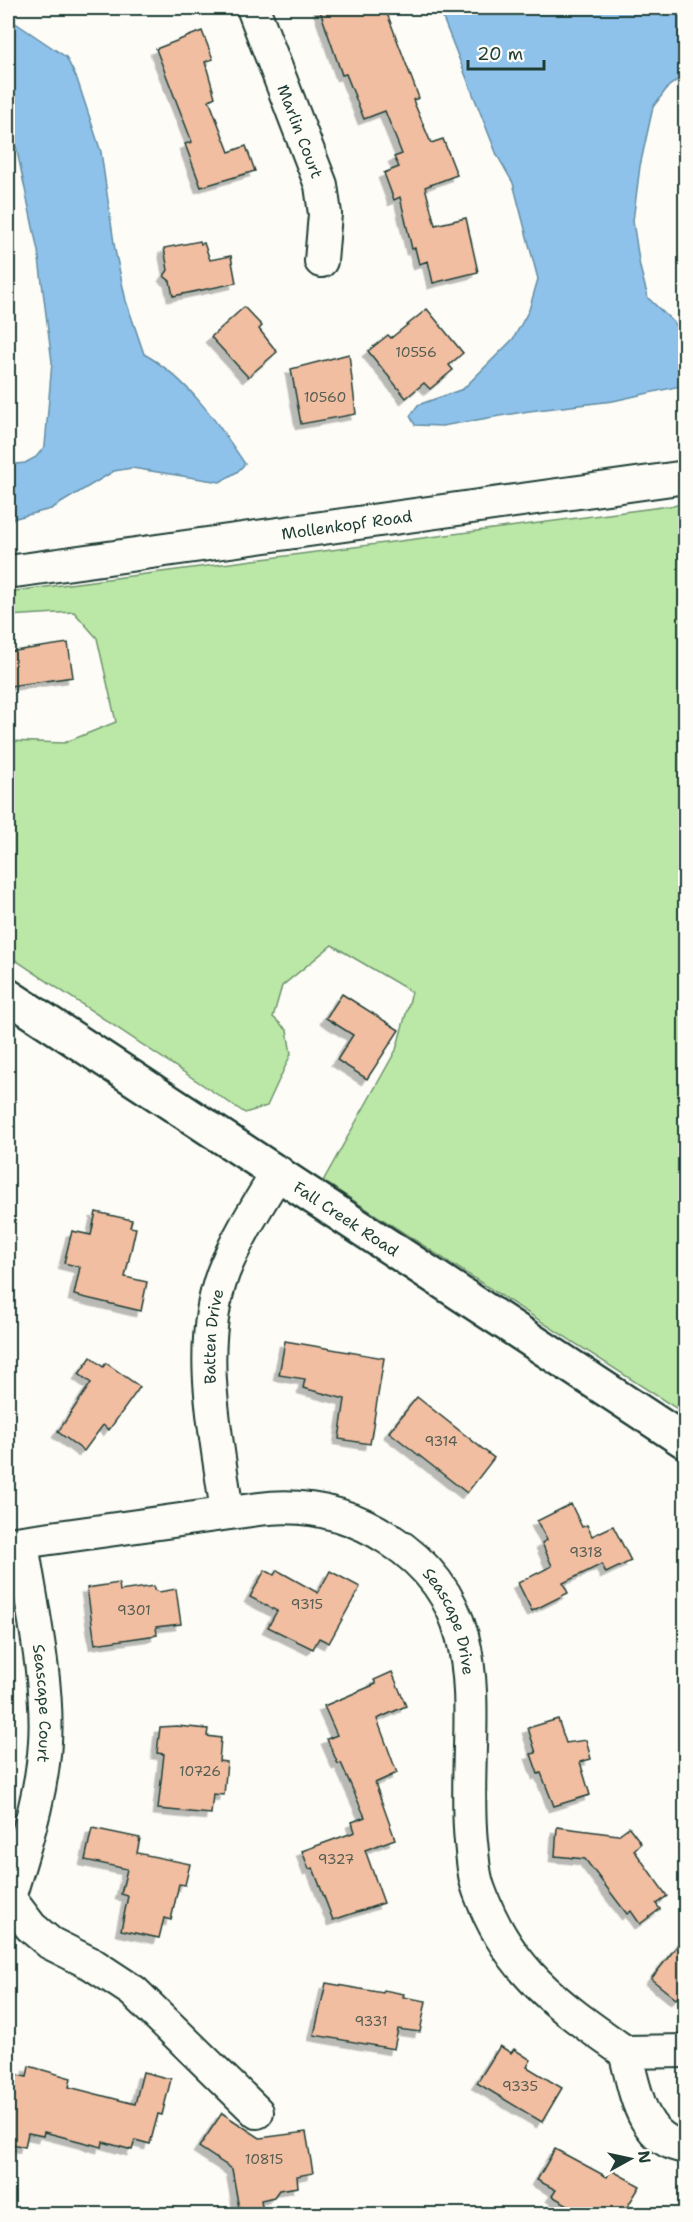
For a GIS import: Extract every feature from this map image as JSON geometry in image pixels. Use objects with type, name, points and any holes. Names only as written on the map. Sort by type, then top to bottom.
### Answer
[{"type":"main road","name":"Fall Creek Road","points":[[8,996],[686,1442]]},
{"type":"street","name":"Marlin Court","points":[[253,8],[321,185],[325,214],[321,261]]},
{"type":"street","name":"Mollenkopf Road","points":[[8,572],[686,477]]},
{"type":"street","name":"Batten Drive","points":[[227,1513],[209,1369],[210,1333],[219,1285],[232,1251],[278,1172]]},
{"type":"street","name":"Seascape Drive","points":[[15,1543],[227,1513],[296,1507],[331,1512],[353,1519],[375,1529],[405,1549],[436,1583],[459,1625],[469,1659],[472,1682],[469,1821],[471,1857],[488,1914],[499,1935],[534,1982],[551,1999],[625,2052]]},
{"type":"street","name":"Seascape Court","points":[[9,1898],[33,1813],[45,1741],[44,1696],[15,1543]]},
{"type":"street","points":[[9,1898],[32,1927],[50,1943],[92,1964],[133,1991],[257,2112]]},
{"type":"street","points":[[686,2051],[625,2052],[648,2122],[659,2137],[686,2147]]},
{"type":"green space","points":[[686,504],[685,1414],[323,1181],[396,1050],[412,992],[332,945],[282,986],[273,1017],[287,1030],[291,1054],[267,1106],[245,1113],[8,955],[8,741],[64,743],[116,722],[97,638],[74,612],[8,616],[8,592]]},
{"type":"water","points":[[439,8],[685,8],[685,74],[668,87],[653,107],[640,166],[633,221],[640,267],[648,298],[685,333],[685,385],[613,401],[529,411],[442,426],[415,425],[410,416],[418,405],[463,389],[513,339],[529,310],[538,279],[513,183],[497,155]]},
{"type":"water","points":[[8,18],[66,57],[77,79],[101,152],[115,250],[126,301],[144,354],[160,364],[188,389],[213,418],[245,464],[237,472],[220,482],[132,468],[114,471],[51,509],[8,520],[8,465],[25,463],[36,457],[45,446],[52,362],[38,251],[8,108]]},
{"type":"building","points":[[319,8],[385,8],[419,98],[413,100],[431,143],[443,139],[457,175],[425,187],[435,225],[466,218],[478,272],[433,283],[428,261],[419,264],[415,248],[412,249],[400,197],[394,200],[384,173],[399,167],[394,157],[402,154],[385,111],[364,119],[346,74],[342,75]]},
{"type":"building","points":[[202,31],[213,59],[205,62],[215,97],[209,100],[229,152],[246,146],[255,171],[201,187],[185,144],[192,142],[156,49]]},
{"type":"building","points":[[200,241],[201,244],[204,243],[210,260],[231,256],[236,283],[173,296],[170,281],[164,276],[168,270],[164,248]]},
{"type":"building","points":[[244,307],[262,326],[259,329],[277,352],[248,377],[211,337]]},
{"type":"building","points":[[427,309],[463,353],[449,365],[453,370],[430,389],[424,383],[406,398],[368,351],[388,335],[391,338]]},
{"type":"building","points":[[349,354],[356,414],[301,424],[291,369]]},
{"type":"building","points":[[68,643],[73,677],[10,686],[8,652]]},
{"type":"building","points":[[342,994],[399,1030],[367,1079],[337,1060],[353,1035],[326,1018]]},
{"type":"building","points":[[96,1212],[132,1220],[130,1227],[136,1228],[125,1277],[147,1282],[141,1311],[74,1295],[80,1267],[64,1263],[72,1231],[91,1235]]},
{"type":"building","points":[[285,1341],[384,1358],[370,1444],[339,1439],[345,1399],[303,1388],[305,1379],[279,1375]]},
{"type":"building","points":[[91,1357],[103,1367],[106,1363],[140,1387],[109,1430],[103,1425],[84,1451],[58,1432],[91,1383],[79,1374]]},
{"type":"building","points":[[417,1397],[494,1458],[467,1493],[389,1432]]},
{"type":"building","points":[[571,1504],[582,1527],[587,1525],[592,1536],[613,1526],[631,1561],[606,1573],[602,1564],[563,1583],[568,1593],[532,1611],[518,1583],[552,1566],[542,1543],[547,1540],[537,1521]]},
{"type":"building","points":[[265,1570],[274,1575],[277,1570],[318,1593],[330,1571],[360,1587],[329,1643],[319,1638],[313,1649],[268,1627],[277,1611],[250,1597]]},
{"type":"building","points":[[119,1583],[120,1591],[154,1586],[154,1590],[159,1592],[176,1589],[181,1624],[156,1627],[157,1635],[95,1644],[87,1588]]},
{"type":"building","points":[[392,1672],[406,1706],[377,1719],[397,1773],[375,1783],[395,1839],[365,1850],[384,1903],[333,1920],[313,1868],[309,1869],[302,1851],[355,1832],[352,1822],[365,1817],[341,1763],[338,1764],[327,1739],[337,1735],[324,1706],[376,1684],[374,1680]]},
{"type":"building","points":[[558,1719],[566,1743],[586,1740],[591,1759],[580,1762],[590,1795],[554,1806],[531,1754],[536,1753],[528,1728]]},
{"type":"building","points":[[160,1727],[208,1729],[207,1736],[221,1738],[219,1761],[227,1762],[224,1795],[213,1794],[211,1814],[158,1809],[164,1754],[157,1753]]},
{"type":"building","points":[[557,1827],[618,1835],[629,1827],[641,1843],[634,1850],[667,1896],[656,1904],[660,1909],[640,1924],[631,1911],[627,1914],[585,1859],[555,1856]]},
{"type":"building","points":[[92,1828],[140,1838],[137,1853],[190,1864],[185,1885],[179,1884],[171,1920],[164,1918],[159,1938],[121,1930],[128,1896],[121,1894],[127,1869],[85,1860]]},
{"type":"building","points":[[686,1935],[686,1988],[676,1999],[651,1979]]},
{"type":"building","points":[[326,1983],[383,1993],[384,1990],[404,1994],[403,1997],[426,2001],[420,2032],[398,2029],[394,2049],[314,2035]]},
{"type":"building","points":[[500,2046],[511,2053],[514,2049],[531,2060],[527,2067],[562,2088],[542,2122],[477,2083]]},
{"type":"building","points":[[29,2066],[71,2078],[69,2087],[135,2104],[143,2072],[171,2079],[162,2115],[158,2114],[150,2144],[135,2140],[132,2150],[103,2142],[102,2147],[44,2132],[43,2136],[28,2133],[25,2147],[8,2143],[8,2073],[27,2077]]},
{"type":"building","points":[[222,2113],[260,2138],[306,2132],[313,2173],[297,2176],[298,2187],[279,2190],[274,2197],[261,2200],[263,2212],[240,2214],[232,2169],[199,2147]]},
{"type":"building","points":[[555,2149],[607,2177],[611,2170],[640,2186],[623,2214],[584,2214],[552,2196],[556,2190],[537,2180]]}]
